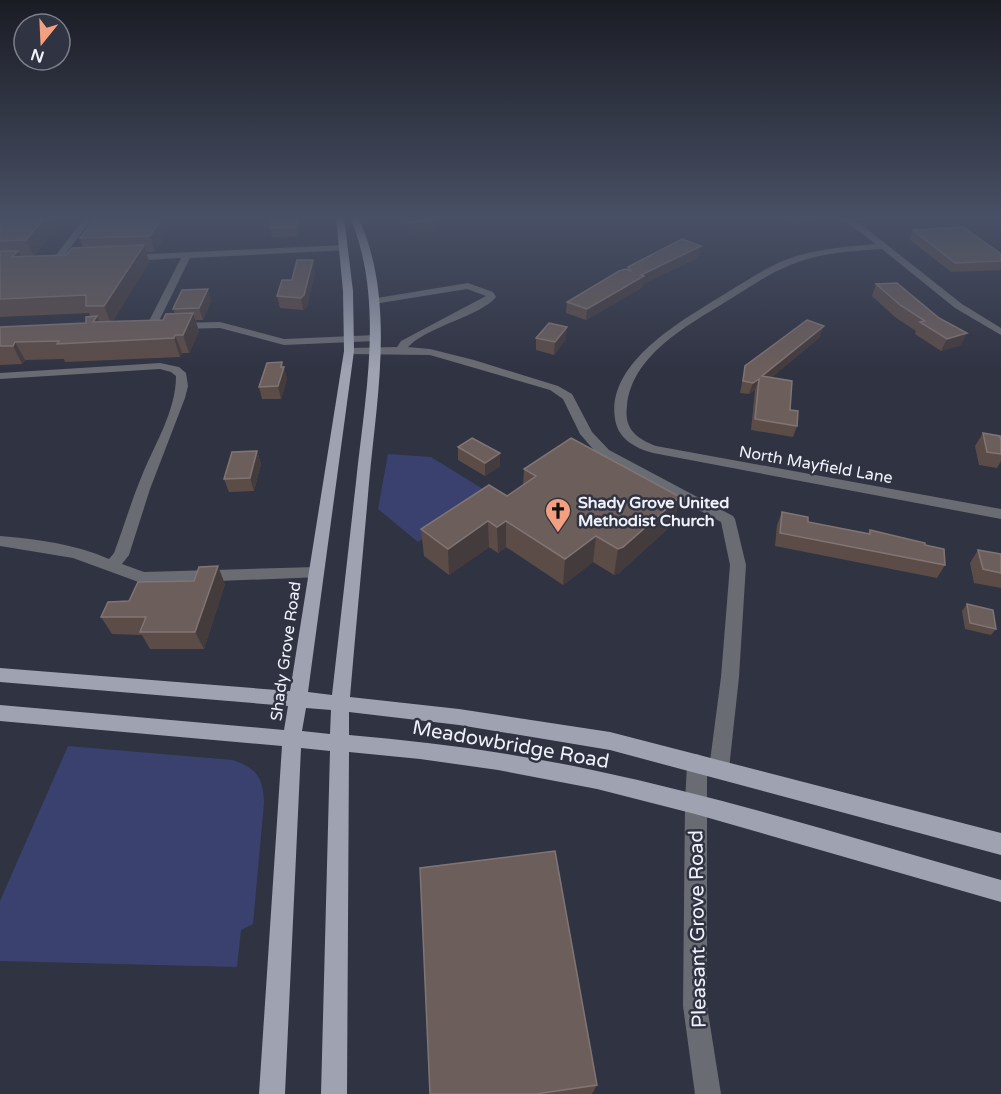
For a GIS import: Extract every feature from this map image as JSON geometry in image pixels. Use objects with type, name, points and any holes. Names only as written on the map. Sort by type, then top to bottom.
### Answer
[{"type":"main road","name":"Shady Grove Road","points":[[272,1094],[292,738],[349,345],[345,268]]},
{"type":"main road","points":[[334,1094],[340,704],[375,344],[374,301],[369,268]]},
{"type":"main road","name":"Meadowbridge Road","points":[[0,675],[340,704],[461,716],[545,728],[610,741],[1001,844]]},
{"type":"main road","name":"Meadowbridge Road","points":[[0,713],[339,742],[498,761],[597,780],[695,804],[1001,891]]},
{"type":"street","name":"Pleasant Grove Road","points":[[179,268],[145,327],[220,325],[285,342],[375,344],[401,350],[430,352],[470,362],[561,392],[572,403],[586,434],[596,447],[615,460],[728,519],[738,565],[730,677],[708,766],[695,804],[695,1006],[708,1094]]},
{"type":"street","name":"North Mayfield Lane","points":[[777,268],[684,324],[641,361],[631,376],[620,407],[621,426],[629,437],[653,449],[1001,514]]},
{"type":"street","points":[[909,268],[949,302],[1001,332]]},
{"type":"street","points":[[374,301],[468,286],[490,294],[491,297],[487,301],[405,343],[401,350]]},
{"type":"street","points":[[0,376],[160,366],[175,369],[182,375],[183,385],[164,440],[147,479],[121,555],[113,565]]},
{"type":"street","points":[[0,541],[45,546],[82,554],[113,565],[128,574],[144,578],[316,573]]},
{"type":"shaded area","points":[[388,454],[431,457],[491,494],[418,542],[378,509]]},
{"type":"shaded area","points":[[68,746],[233,760],[248,767],[258,776],[264,803],[253,924],[241,930],[237,967],[0,961],[0,901]]},
{"type":"building","points":[[0,268],[129,268],[104,306],[86,306],[86,295],[0,299]]},
{"type":"building","points":[[295,268],[311,268],[304,295],[301,298],[277,296],[282,280],[292,280]]},
{"type":"building","points":[[629,268],[655,268],[587,309],[567,302],[619,271],[626,269],[631,271]]},
{"type":"building","points":[[897,283],[939,318],[967,333],[947,339],[920,322],[925,321],[900,305],[876,284]]},
{"type":"building","points":[[208,289],[199,308],[173,309],[182,290]]},
{"type":"building","points":[[193,313],[183,335],[175,335],[174,338],[57,344],[59,341],[15,342],[13,346],[0,346],[0,327],[86,323],[86,317],[97,316],[93,322],[163,320],[166,314]]},
{"type":"building","points":[[807,320],[824,326],[762,376],[792,381],[790,410],[798,411],[797,426],[755,419],[759,379],[753,383],[743,381],[745,366]]},
{"type":"building","points":[[549,323],[567,327],[555,342],[536,338]]},
{"type":"building","points":[[282,362],[281,367],[284,367],[278,386],[259,387],[267,363]]},
{"type":"building","points":[[983,433],[1000,436],[1001,454],[987,452]]},
{"type":"building","points":[[472,438],[500,453],[485,463],[458,447]]},
{"type":"building","points":[[571,438],[680,497],[623,547],[618,549],[596,536],[565,559],[506,521],[497,527],[488,521],[448,549],[421,529],[489,485],[507,496],[536,476],[524,469]]},
{"type":"building","points":[[257,451],[250,478],[224,479],[232,452]]},
{"type":"building","points":[[782,512],[808,517],[808,522],[870,534],[870,530],[944,549],[945,565],[780,533]]},
{"type":"building","points":[[978,550],[1001,554],[1001,573],[983,569]]},
{"type":"building","points":[[218,566],[195,632],[140,632],[146,617],[101,617],[108,602],[129,601],[138,582],[194,581],[199,567]]},
{"type":"building","points":[[967,604],[993,610],[996,629],[970,623]]},
{"type":"building","points":[[555,851],[597,1085],[536,1094],[430,1094],[420,868]]},
{"type":"place","name":"Shady Grove United Methodist Church","points":[[558,534]]}]
